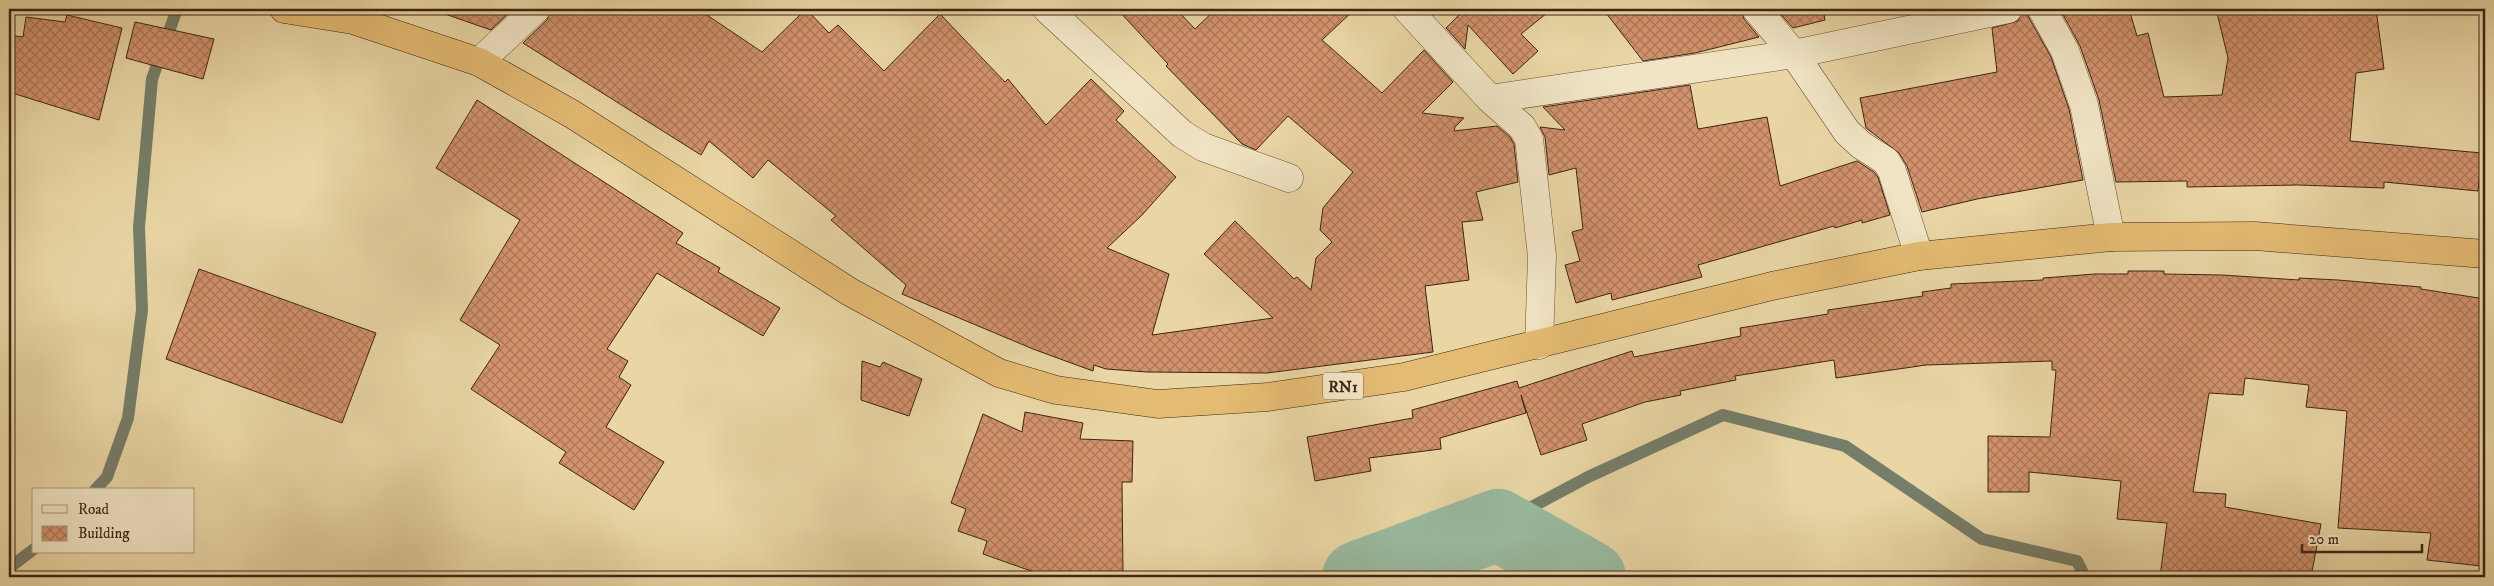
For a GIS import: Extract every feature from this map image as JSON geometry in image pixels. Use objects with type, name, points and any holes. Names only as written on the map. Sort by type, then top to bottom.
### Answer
[{"type":"highway","name":"RN1","points":[[284,9],[353,20],[479,62],[572,114],[850,292],[999,373],[1056,390],[1158,404],[1268,397],[1404,377],[1772,286],[1919,256],[2111,237],[2255,236],[2485,254]]},
{"type":"street","points":[[479,62],[536,9]]},
{"type":"street","points":[[1047,9],[1182,134],[1203,147],[1290,178]]},
{"type":"street","points":[[1407,9],[1490,99],[1522,127],[1529,139],[1542,256],[1539,345]]},
{"type":"street","points":[[1756,9],[1794,54],[1847,132],[1861,145],[1886,162],[1892,171],[1919,256]]},
{"type":"street","points":[[1490,99],[1794,54],[2008,9]]},
{"type":"street","points":[[2042,9],[2065,51],[2084,105],[2111,237]]},
{"type":"building","points":[[446,9],[513,9],[491,30],[445,14]]},
{"type":"building","points":[[551,9],[698,9],[762,52],[806,9],[829,33],[838,25],[884,71],[940,14],[1005,82],[1008,79],[1046,125],[1091,79],[1124,111],[1116,120],[1176,177],[1142,215],[1107,248],[1169,274],[1152,335],[1273,318],[1204,254],[1235,221],[1294,279],[1297,277],[1311,290],[1316,258],[1332,242],[1320,230],[1323,208],[1353,172],[1288,116],[1256,150],[1242,144],[1166,66],[1168,64],[1117,9],[1176,9],[1195,29],[1216,9],[1355,9],[1322,40],[1382,93],[1424,50],[1453,82],[1422,113],[1464,118],[1455,127],[1454,131],[1497,126],[1510,137],[1514,144],[1518,182],[1476,192],[1483,220],[1462,222],[1469,280],[1425,286],[1433,352],[1267,373],[1147,372],[1106,369],[1094,365],[1093,371],[1033,349],[902,294],[906,285],[831,220],[836,216],[768,160],[753,178],[709,141],[701,155],[523,43],[547,20]]},
{"type":"building","points":[[1454,9],[1552,9],[1521,34],[1538,51],[1513,74],[1468,25],[1465,49],[1446,28],[1459,15]]},
{"type":"building","points":[[1603,9],[1741,9],[1744,19],[1759,37],[1695,53],[1643,61]]},
{"type":"building","points":[[1776,9],[1823,9],[1825,20],[1793,28]]},
{"type":"building","points":[[2023,9],[2026,9],[2051,57],[2069,109],[2083,180],[1977,199],[1922,212],[1907,166],[1899,153],[1866,128],[1860,98],[1997,72],[1992,28],[2018,21]]},
{"type":"building","points":[[2060,9],[2129,9],[2137,36],[2148,33],[2164,97],[2222,95],[2228,58],[2216,9],[2376,9],[2384,69],[2356,73],[2350,141],[2482,153],[2478,191],[2384,182],[2384,188],[2298,185],[2187,187],[2187,181],[2116,182],[2099,100],[2080,46]]},
{"type":"building","points":[[67,15],[122,28],[99,120],[9,92],[9,35],[23,37],[26,17],[65,22]]},
{"type":"building","points":[[135,22],[214,39],[203,79],[126,58]]},
{"type":"building","points":[[1690,85],[1698,129],[1767,117],[1780,186],[1857,161],[1874,172],[1878,177],[1890,215],[1862,223],[1862,220],[1835,228],[1834,226],[1698,265],[1702,277],[1612,300],[1611,293],[1576,303],[1565,265],[1580,261],[1572,232],[1583,229],[1576,168],[1549,175],[1545,137],[1540,127],[1565,130],[1543,107]]},
{"type":"building","points":[[477,100],[683,233],[676,243],[720,268],[718,272],[780,308],[763,336],[657,273],[607,349],[628,361],[619,377],[631,385],[606,427],[664,462],[634,510],[559,463],[566,452],[471,389],[500,345],[460,320],[520,220],[436,168]]},
{"type":"building","points":[[199,269],[376,333],[342,423],[166,359]]},
{"type":"building","points":[[2128,271],[2164,271],[2164,274],[2222,275],[2299,280],[2299,278],[2338,280],[2421,287],[2421,289],[2485,299],[2485,530],[2481,566],[2427,560],[2431,533],[2338,528],[2347,411],[2306,407],[2309,385],[2245,378],[2243,395],[2209,393],[2193,492],[2226,494],[2225,507],[2321,524],[2311,577],[2160,577],[2167,523],[2117,519],[2121,481],[2029,472],[2029,492],[1988,492],[1988,436],[2050,437],[2056,370],[2052,370],[2052,361],[1926,365],[1836,378],[1834,360],[1735,376],[1736,380],[1680,391],[1681,395],[1645,402],[1582,424],[1587,440],[1541,455],[1521,395],[1526,413],[1440,438],[1441,449],[1369,458],[1371,471],[1315,481],[1307,437],[1413,418],[1412,410],[1517,381],[1519,388],[1632,351],[1634,357],[1741,336],[1740,328],[1828,314],[1828,310],[1923,296],[1922,292],[1951,288],[1951,284],[2043,280],[2043,278],[2095,274],[2128,274]]},
{"type":"building","points":[[862,361],[880,367],[883,362],[922,379],[909,416],[861,400]]},
{"type":"building","points":[[1025,412],[1083,423],[1080,439],[1133,441],[1132,482],[1122,482],[1123,575],[1048,577],[983,554],[987,541],[958,531],[966,509],[951,503],[983,414],[1022,432]]},
{"type":"waterway","points":[[97,488],[107,477],[128,418],[142,310],[139,227],[152,79],[177,9]]},
{"type":"waterway","points":[[1498,525],[1588,477],[1723,415],[1845,446],[1982,539],[2077,561],[2085,577]]},
{"type":"waterway","points":[[1358,577],[1498,525],[1590,577]]},
{"type":"waterway","points":[[9,568],[32,551]]}]
